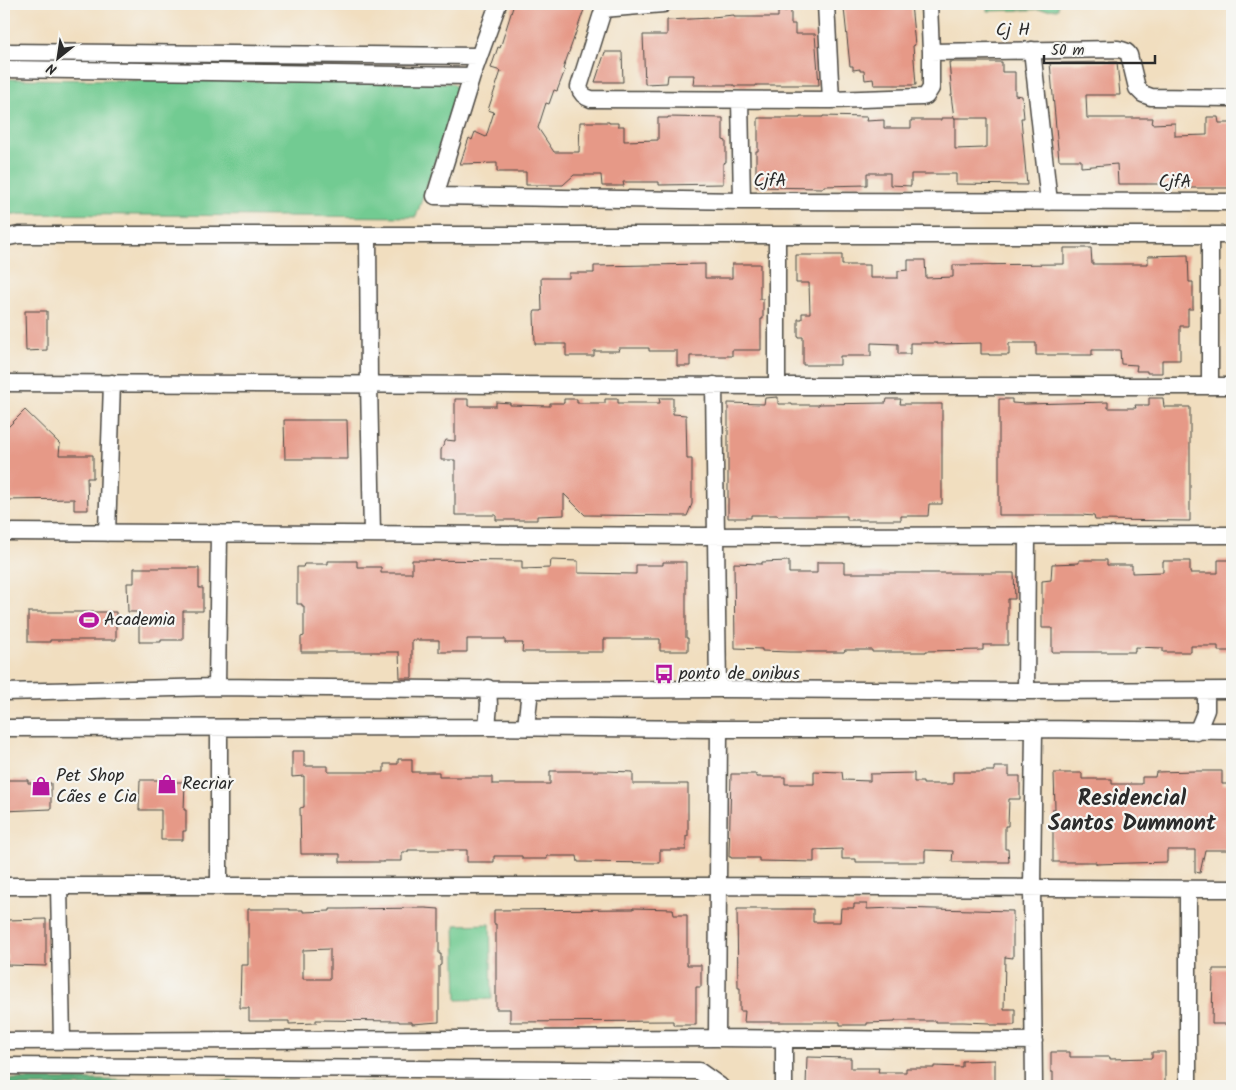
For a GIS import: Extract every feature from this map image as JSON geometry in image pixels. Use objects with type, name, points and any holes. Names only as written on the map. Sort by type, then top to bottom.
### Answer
[{"type":"street","points":[[4,69],[472,76],[498,4]]},
{"type":"street","points":[[663,4],[604,6],[579,87],[581,93],[586,98],[831,100],[926,96],[931,88],[929,4]]},
{"type":"street","points":[[826,4],[831,100]]},
{"type":"street","name":"Cj H","points":[[931,52],[1118,48],[1124,50],[1129,55],[1137,88],[1151,98],[1232,98]]},
{"type":"street","points":[[1032,50],[1049,202]]},
{"type":"street","points":[[4,52],[479,56]]},
{"type":"street","name":"CjfA","points":[[472,76],[435,196],[742,201],[1232,202]]},
{"type":"street","points":[[740,100],[742,201]]},
{"type":"street","points":[[777,234],[777,386]]},
{"type":"street","points":[[4,238],[19,235],[1232,235]]},
{"type":"street","points":[[368,235],[372,534]]},
{"type":"street","points":[[1210,235],[1210,385]]},
{"type":"street","points":[[4,383],[1232,386]]},
{"type":"street","points":[[107,532],[112,384]]},
{"type":"street","points":[[714,385],[718,689]]},
{"type":"street","points":[[4,532],[699,536],[1232,535]]},
{"type":"street","points":[[217,687],[219,533]]},
{"type":"street","points":[[1026,691],[1027,536]]},
{"type":"street","points":[[4,692],[217,687],[488,688],[530,690],[1232,690]]},
{"type":"street","points":[[487,727],[488,688]]},
{"type":"street","points":[[526,727],[530,690]]},
{"type":"street","points":[[1196,732],[1206,710],[1206,690]]},
{"type":"street","points":[[4,728],[526,727],[1232,731]]},
{"type":"street","points":[[219,728],[219,886]]},
{"type":"street","points":[[717,1038],[719,729]]},
{"type":"street","points":[[1034,729],[1032,888],[1034,1086]]},
{"type":"street","points":[[4,886],[719,886],[1232,889]]},
{"type":"street","points":[[59,886],[62,1041]]},
{"type":"street","points":[[1188,889],[1188,1086]]},
{"type":"street","points":[[4,1042],[717,1038],[1034,1041]]},
{"type":"street","points":[[784,1038],[784,1086]]},
{"type":"street","points":[[4,1066],[699,1071],[720,1086]]},
{"type":"green space","points":[[987,4],[1058,4],[1058,9],[987,11]]},
{"type":"green space","points":[[4,79],[451,83],[458,88],[416,217],[4,214]]},
{"type":"green space","points":[[490,924],[492,999],[457,1000],[455,925]]},
{"type":"green space","points":[[4,1079],[690,1086],[4,1086]]},
{"type":"building","points":[[514,4],[586,4],[557,91],[554,90],[549,104],[546,103],[538,128],[554,152],[579,152],[580,122],[618,123],[618,126],[624,126],[624,141],[658,140],[658,118],[723,118],[726,162],[723,163],[723,184],[659,185],[659,182],[623,182],[624,186],[602,186],[601,175],[574,175],[563,185],[526,185],[526,172],[497,172],[497,163],[460,164],[469,138],[472,140],[475,132],[486,137],[494,112],[488,110],[501,71],[491,68],[498,47],[500,48]]},
{"type":"building","points":[[844,4],[911,4],[916,85],[874,85],[873,79],[865,80],[864,71],[860,71],[860,69],[853,70],[853,66],[850,66]]},
{"type":"building","points":[[791,10],[791,24],[795,24],[795,34],[815,34],[819,85],[693,85],[694,75],[668,75],[667,83],[645,84],[643,35],[667,35],[667,20],[734,15],[734,17],[778,17],[778,12]]},
{"type":"building","points":[[605,52],[622,52],[623,82],[595,82]]},
{"type":"building","points":[[949,62],[1002,62],[1002,72],[1015,72],[1015,95],[1022,96],[1024,118],[1021,118],[1027,185],[956,184],[956,174],[911,174],[911,186],[890,185],[890,173],[867,173],[867,185],[824,186],[823,188],[756,187],[758,118],[867,117],[866,121],[884,120],[884,128],[911,128],[911,120],[954,118]],"holes":[[[955,118],[987,118],[987,147],[955,149]]]},
{"type":"building","points":[[1117,62],[1120,95],[1086,95],[1087,118],[1153,118],[1152,124],[1175,123],[1175,136],[1207,135],[1207,117],[1218,117],[1219,123],[1232,123],[1232,188],[1175,188],[1175,184],[1118,184],[1117,164],[1081,167],[1081,160],[1059,160],[1050,63]]},
{"type":"building","points":[[1064,248],[1091,248],[1092,264],[1148,264],[1148,256],[1188,255],[1189,282],[1193,282],[1193,309],[1188,309],[1188,326],[1180,326],[1180,360],[1162,360],[1162,373],[1147,373],[1147,371],[1136,371],[1137,365],[1121,364],[1120,350],[1092,350],[1092,355],[1036,355],[1036,343],[1009,343],[1009,355],[989,355],[981,354],[981,343],[910,343],[910,354],[898,354],[898,344],[871,343],[871,356],[840,356],[840,365],[803,365],[803,337],[798,337],[798,319],[802,319],[802,313],[810,313],[809,283],[796,283],[796,255],[842,255],[842,265],[870,265],[870,278],[898,278],[898,271],[908,270],[908,260],[925,260],[926,278],[953,277],[953,265],[1064,264]]},
{"type":"building","points":[[705,264],[705,278],[732,278],[732,264],[760,264],[760,299],[763,299],[761,350],[732,350],[732,356],[690,356],[690,366],[677,366],[677,351],[649,351],[649,348],[618,348],[619,351],[594,351],[594,356],[566,356],[566,344],[535,344],[534,313],[535,311],[542,311],[541,278],[569,278],[569,273],[594,273],[594,266]]},
{"type":"building","points":[[25,311],[47,311],[47,350],[26,351]]},
{"type":"building","points":[[778,397],[778,404],[792,405],[886,403],[887,399],[901,399],[900,404],[942,404],[942,504],[929,504],[928,516],[901,516],[901,520],[847,520],[847,516],[778,515],[751,515],[751,518],[728,518],[728,403],[764,404],[765,398]]},
{"type":"building","points":[[659,398],[673,398],[673,414],[686,415],[687,459],[692,459],[692,504],[687,516],[585,515],[564,494],[564,515],[537,516],[537,520],[496,520],[496,515],[455,515],[455,460],[441,460],[441,450],[446,440],[455,441],[455,399],[468,399],[468,406],[496,406],[496,402],[510,403],[510,405],[550,406],[550,403],[564,403],[564,399],[577,399],[577,403],[605,403],[605,399],[618,399],[618,403],[660,403]]},
{"type":"building","points":[[1149,398],[1163,398],[1164,407],[1190,407],[1190,521],[1095,520],[1094,516],[1081,515],[999,515],[999,399],[1012,399],[1012,403],[1026,404],[1108,402],[1108,408],[1136,408],[1135,405],[1149,405]]},
{"type":"building","points":[[25,410],[60,444],[59,455],[93,455],[93,478],[87,478],[88,510],[74,510],[74,499],[5,500],[4,431]]},
{"type":"building","points":[[284,420],[347,420],[348,459],[285,459]]},
{"type":"building","points":[[412,560],[522,561],[522,569],[550,568],[551,560],[578,561],[578,573],[636,574],[636,565],[663,565],[663,562],[686,562],[686,638],[688,638],[688,651],[660,651],[660,639],[604,639],[604,652],[522,652],[523,643],[505,643],[505,639],[467,639],[467,652],[439,652],[439,640],[412,640],[412,678],[400,678],[399,652],[301,652],[301,637],[304,636],[304,606],[297,604],[297,567],[303,567],[304,564],[328,564],[328,561],[357,561],[357,567],[381,567],[381,573],[412,573]]},
{"type":"building","points":[[1079,560],[1107,560],[1107,565],[1132,565],[1132,573],[1163,572],[1163,561],[1190,561],[1190,573],[1218,573],[1218,560],[1232,560],[1232,651],[1218,651],[1218,646],[1191,646],[1191,652],[1163,652],[1163,648],[1135,647],[1135,652],[1052,652],[1052,628],[1042,628],[1042,581],[1051,580],[1052,564],[1079,563]]},
{"type":"building","points":[[789,561],[789,573],[817,573],[817,562],[844,562],[844,573],[1014,573],[1015,599],[1008,599],[1008,645],[983,645],[983,650],[926,652],[845,650],[844,652],[789,652],[735,648],[734,563],[762,564],[762,562]]},
{"type":"building","points":[[134,568],[199,568],[199,588],[203,588],[203,611],[183,611],[183,640],[139,642],[139,612],[128,612],[127,583],[134,583]]},
{"type":"building","points":[[28,612],[116,612],[116,640],[28,642]]},
{"type":"building","points":[[292,751],[304,751],[304,766],[328,766],[328,772],[384,772],[384,764],[398,764],[398,759],[412,759],[412,772],[439,772],[439,777],[492,777],[492,784],[550,784],[550,771],[607,771],[633,772],[633,784],[688,784],[688,836],[686,836],[686,850],[660,850],[660,863],[578,862],[577,856],[547,856],[547,859],[522,859],[522,856],[494,856],[494,862],[467,862],[467,850],[408,850],[408,852],[402,852],[402,861],[384,862],[340,862],[340,854],[301,854],[300,808],[304,807],[304,776],[292,777]]},
{"type":"building","points":[[994,767],[1009,767],[1009,776],[1020,776],[1020,799],[1009,799],[1008,826],[1005,826],[1005,849],[1008,849],[1009,862],[952,862],[953,851],[925,850],[925,862],[856,862],[856,859],[842,859],[842,849],[814,850],[814,862],[759,861],[759,858],[729,857],[731,774],[756,774],[756,777],[785,777],[785,784],[814,784],[814,771],[842,772],[843,780],[870,781],[870,774],[914,773],[914,782],[923,782],[923,784],[953,784],[953,772],[994,771]]},
{"type":"building","points":[[1222,771],[1222,784],[1232,784],[1232,850],[1205,850],[1200,873],[1195,872],[1195,850],[1167,850],[1167,862],[1096,864],[1096,862],[1053,862],[1054,773],[1082,773],[1082,779],[1112,779],[1112,784],[1142,784],[1142,777],[1155,777],[1156,772]]},
{"type":"building","points":[[4,780],[28,780],[28,783],[51,783],[51,809],[4,811]]},
{"type":"building","points":[[140,780],[185,782],[184,810],[186,810],[186,831],[183,831],[183,840],[161,840],[161,810],[139,810]]},
{"type":"building","points":[[854,904],[867,904],[867,909],[1013,911],[1013,958],[1005,957],[1004,1009],[1015,1009],[1015,1025],[936,1021],[895,1021],[867,1023],[867,1025],[840,1025],[840,1022],[744,1022],[745,1011],[740,1011],[740,988],[738,988],[737,909],[813,909],[813,922],[840,922],[841,908],[854,908]]},
{"type":"building","points":[[248,909],[289,909],[303,910],[303,912],[330,911],[330,909],[439,909],[439,954],[441,954],[441,965],[439,966],[439,1022],[412,1024],[412,1022],[399,1021],[316,1020],[316,1023],[289,1024],[289,1021],[249,1021],[249,1008],[240,1008],[241,965],[248,965]],"holes":[[[330,949],[330,979],[303,979],[303,950]]]},
{"type":"building","points":[[673,909],[674,915],[687,915],[687,965],[701,965],[701,987],[696,987],[696,1025],[673,1025],[673,1021],[510,1022],[510,1009],[496,1009],[496,924],[494,924],[494,910]]},
{"type":"building","points":[[46,919],[46,966],[7,965],[7,920]]},
{"type":"building","points":[[1213,969],[1232,969],[1232,1024],[1212,1024]]},
{"type":"building","points":[[1051,1052],[1070,1052],[1070,1057],[1110,1057],[1110,1059],[1152,1058],[1152,1052],[1165,1052],[1165,1086],[1053,1086]]},
{"type":"building","points":[[807,1057],[851,1058],[851,1068],[879,1068],[878,1072],[906,1072],[906,1068],[934,1068],[934,1066],[962,1067],[962,1061],[995,1060],[995,1086],[806,1086]]},
{"type":"place","name":"Academia","points":[[89,620]]},
{"type":"place","name":"ponto de onibus","points":[[664,674]]},
{"type":"place","name":"Recriar","points":[[167,784]]},
{"type":"place","name":"Pet Shop Cães e Cia","points":[[41,786]]},
{"type":"district","name":"Residencial Santos Dummont","points":[[1132,812]]}]
